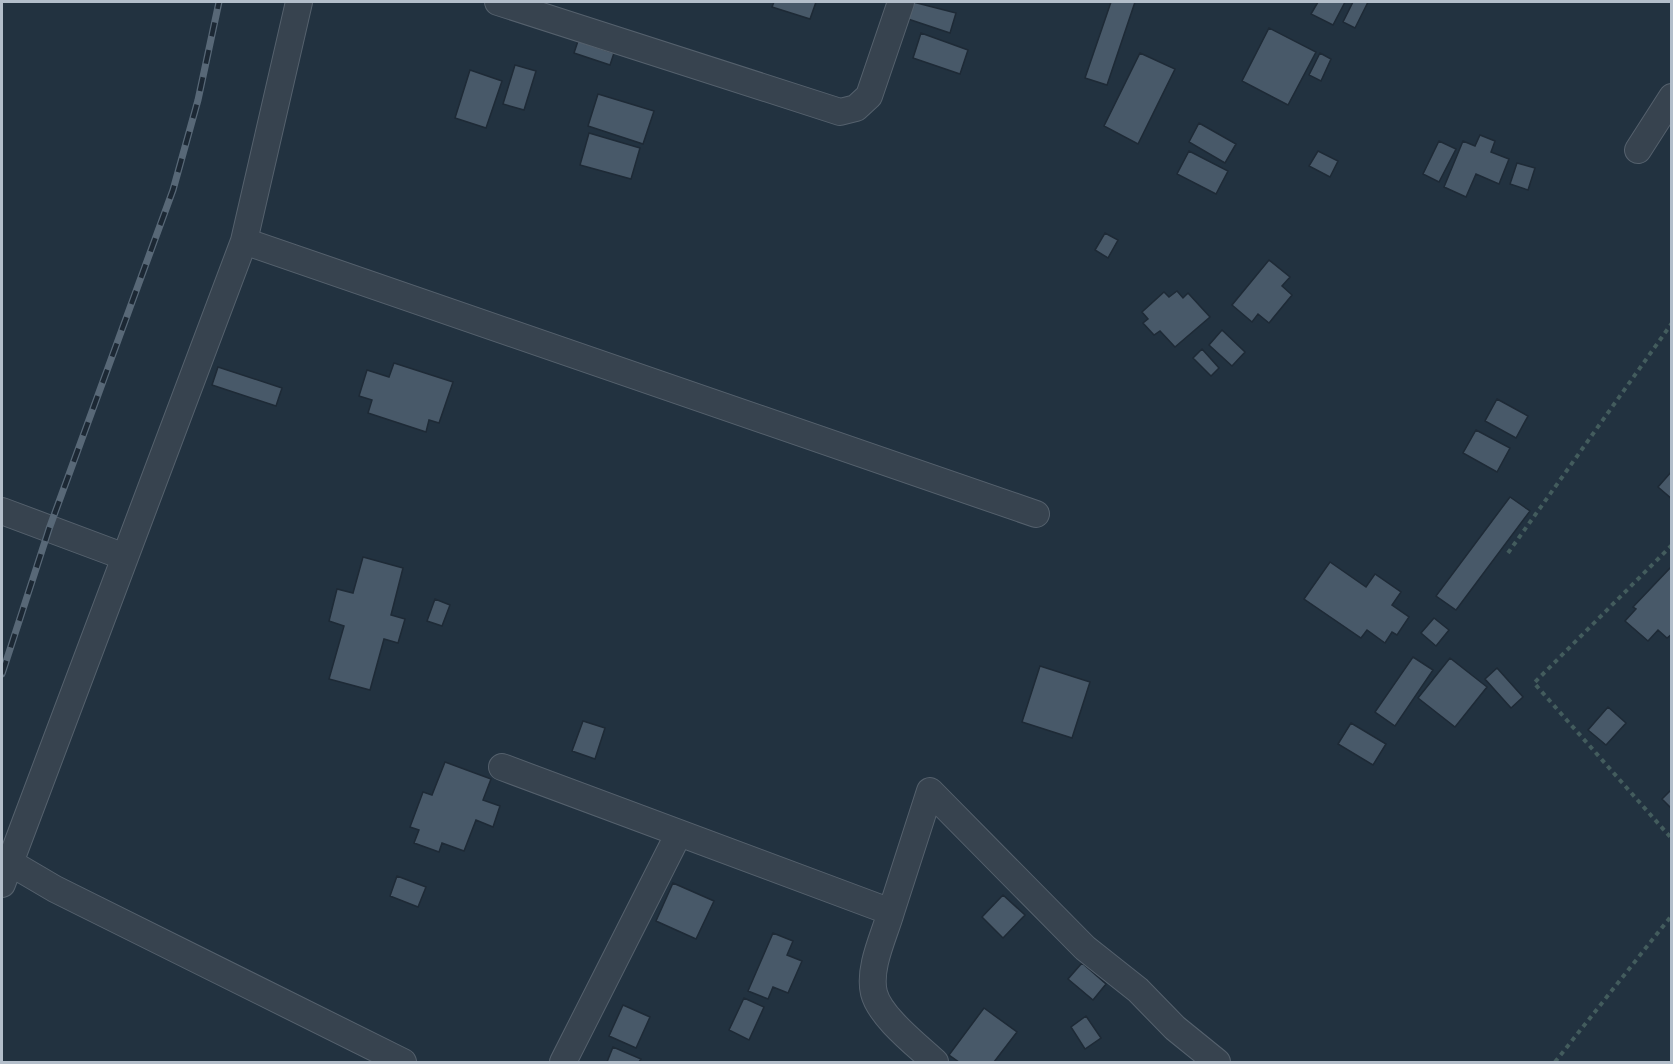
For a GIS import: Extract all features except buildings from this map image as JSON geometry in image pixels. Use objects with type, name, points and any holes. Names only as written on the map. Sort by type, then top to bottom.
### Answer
[{"type":"street","points":[[299,2],[244,242],[5,873],[55,889],[403,1062]]},
{"type":"street","points":[[498,2],[840,112],[856,108],[869,96],[901,2]]},
{"type":"street","points":[[1638,150],[1671,97]]},
{"type":"street","points":[[244,242],[1036,514]]},
{"type":"street","points":[[2,511],[124,557]]},
{"type":"street","points":[[502,768],[891,912]]},
{"type":"street","points":[[935,1062],[889,1018],[874,994],[873,972],[930,791],[1084,948],[1138,990],[1175,1028],[1217,1062]]},
{"type":"street","points":[[562,1062],[679,833]]},
{"type":"path","points":[[1508,553],[1671,323]]},
{"type":"path","points":[[1671,545],[1534,683],[1671,839]]},
{"type":"path","points":[[1555,1062],[1671,915]]},
{"type":"railway","points":[[2,674],[49,529],[173,190],[198,100],[219,2]]}]
